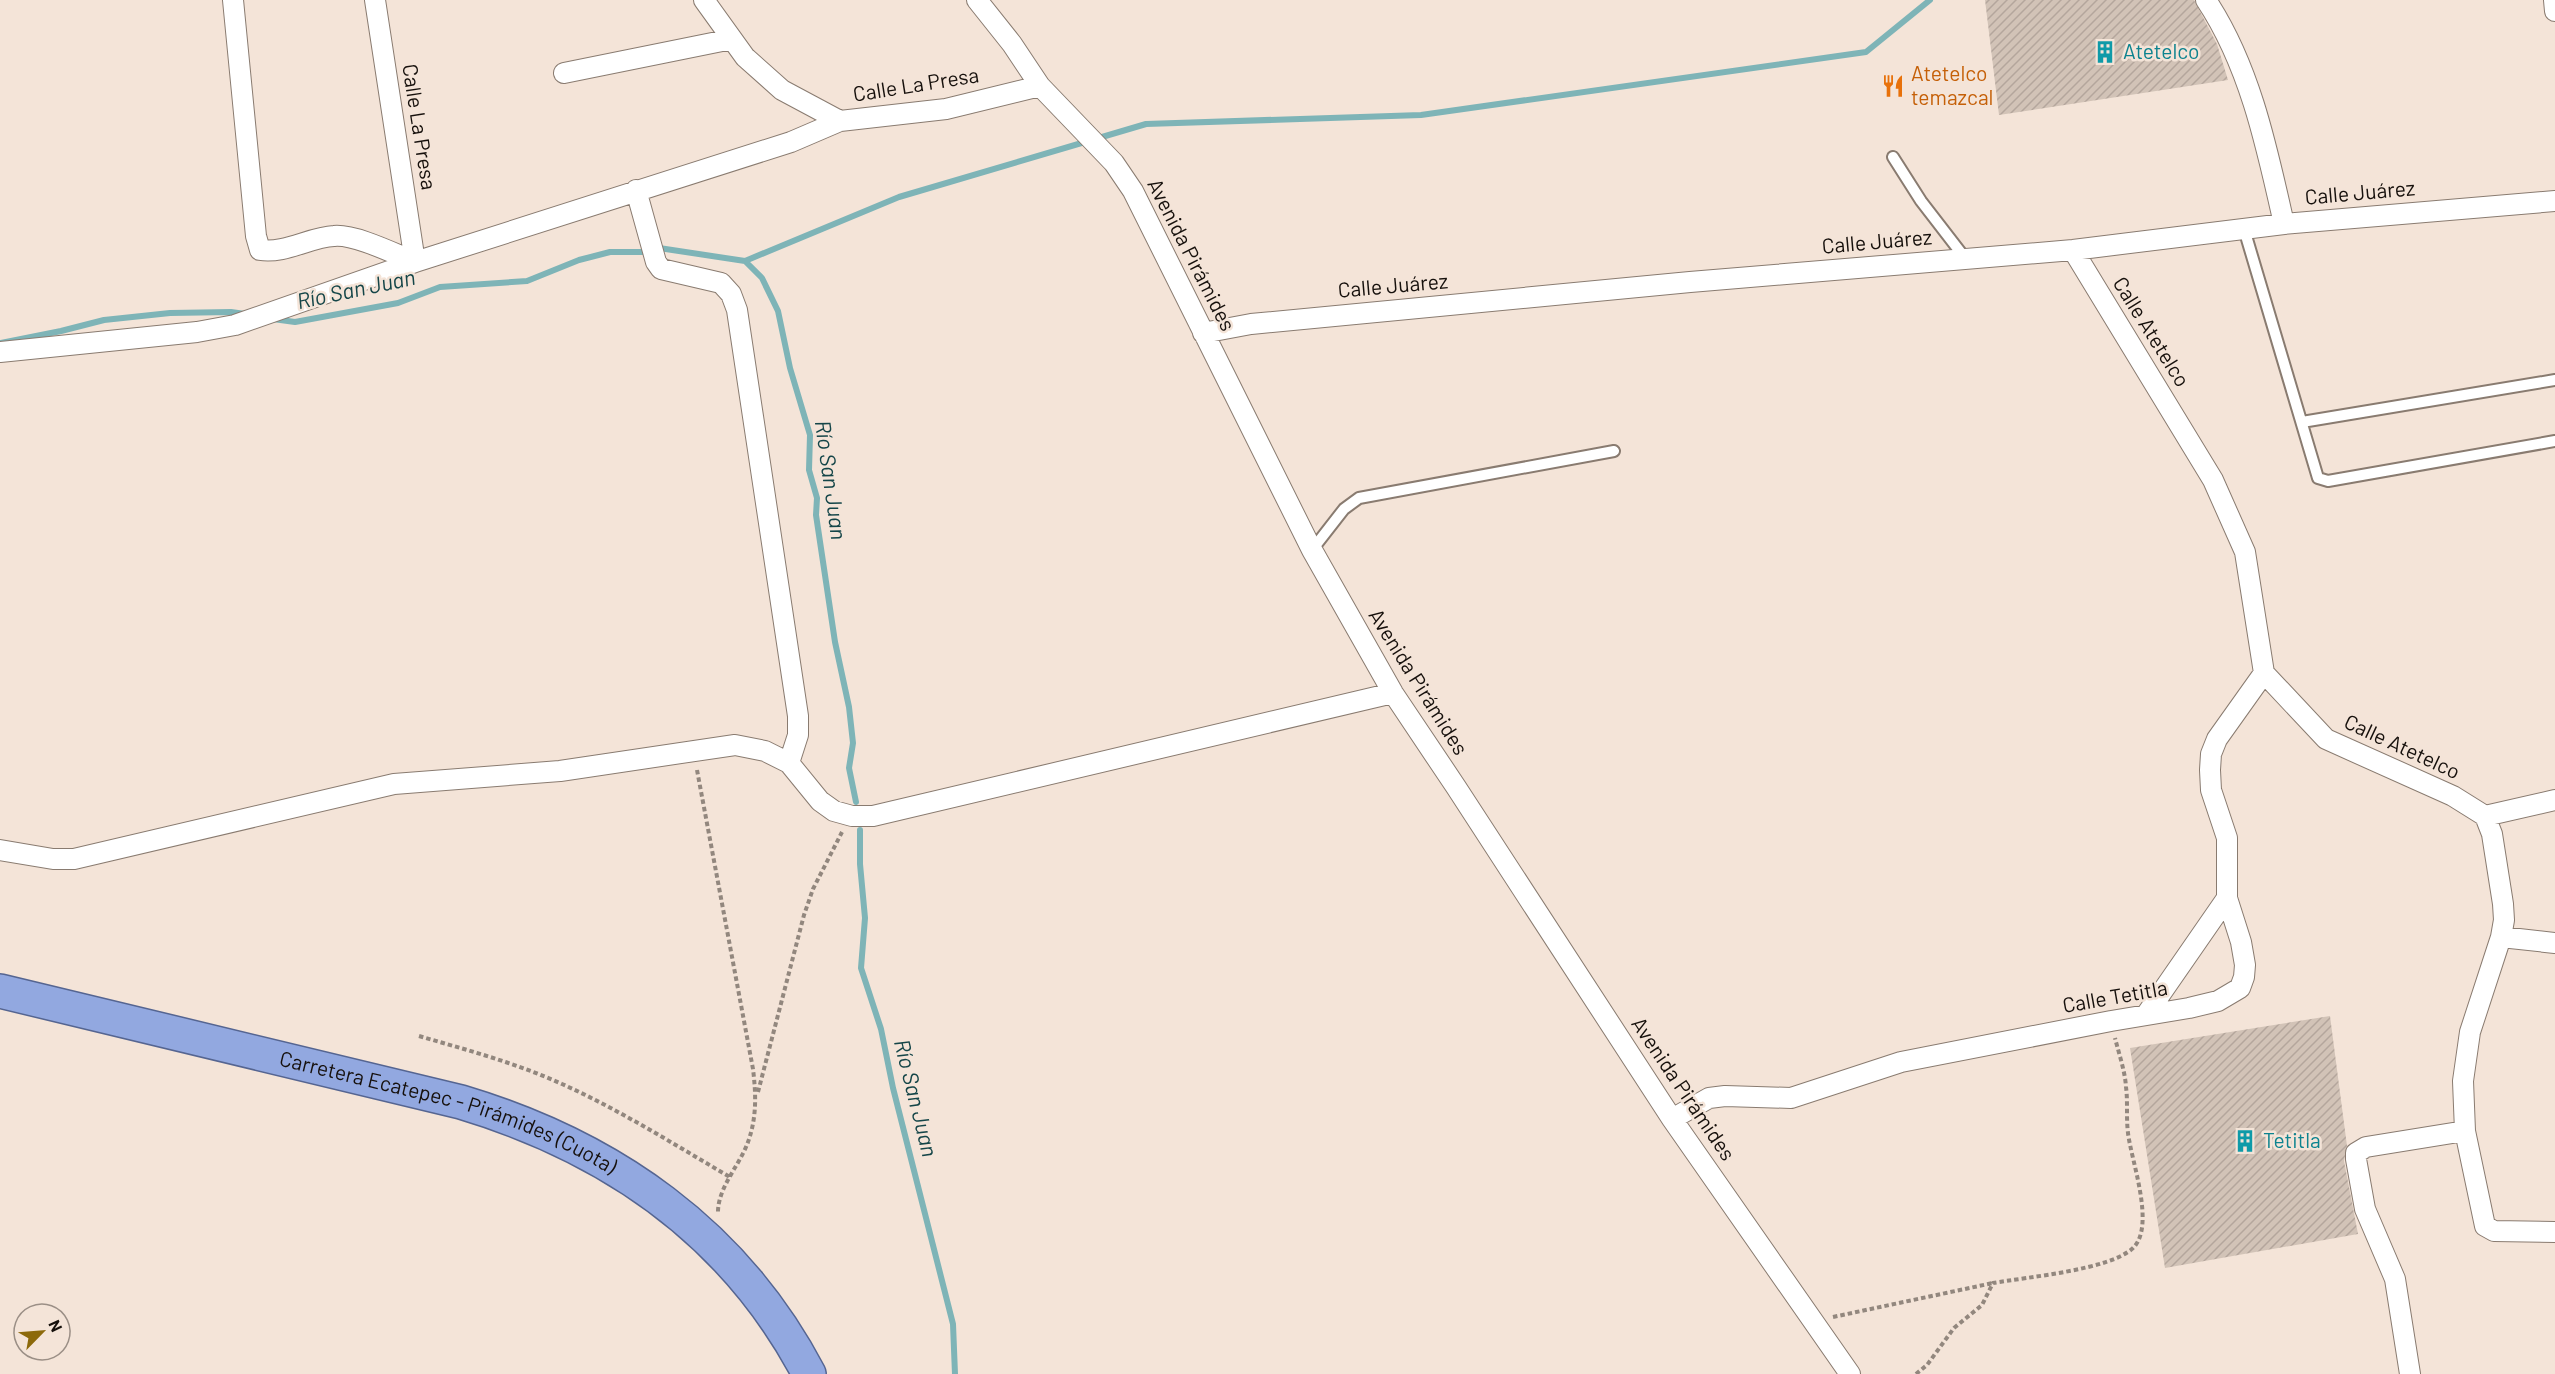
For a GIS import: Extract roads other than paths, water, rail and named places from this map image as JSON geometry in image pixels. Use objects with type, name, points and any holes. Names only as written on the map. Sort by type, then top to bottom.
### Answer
[{"type":"highway","name":"Carretera Ecatepec - Pirámides (Cuota)","points":[[0,991],[377,1081],[515,1119],[576,1146],[616,1169],[671,1209],[721,1252],[765,1302],[809,1374]]},
{"type":"street","points":[[233,0],[256,236],[260,250],[274,250],[336,235],[367,243],[415,262]]},
{"type":"street","name":"Calle La Presa","points":[[375,0],[415,262]]},
{"type":"street","name":"Calle La Presa","points":[[704,0],[745,57],[782,90],[840,121],[946,109],[1040,86]]},
{"type":"street","name":"Avenida Pirámides","points":[[977,0],[1012,44],[1040,86],[1114,163],[1133,191],[1311,550],[1392,693],[1463,797],[1672,1119],[1850,1374]]},
{"type":"street","points":[[2206,0],[2244,78],[2267,145],[2284,224]]},
{"type":"street","points":[[2554,0],[2555,11]]},
{"type":"street","points":[[564,74],[732,39]]},
{"type":"street","points":[[0,352],[197,332],[235,325],[415,262],[791,142],[840,121]]},
{"type":"street","points":[[636,190],[656,262],[661,269],[721,283],[731,294],[737,310],[798,716],[798,735],[789,763]]},
{"type":"street","name":"Calle Juárez","points":[[1203,333],[1275,322],[2073,250],[2284,224],[2555,201]]},
{"type":"street","name":"Calle Atetelco","points":[[2073,250],[2172,410],[2217,490],[2244,552],[2264,673],[2326,739],[2453,796],[2485,816]]},
{"type":"street","name":"Calle Tetitla","points":[[1672,1119],[1709,1098],[1725,1096],[1791,1098],[1901,1062],[2218,1001],[2240,988],[2245,965],[2241,942],[2227,898],[2228,838],[2211,790],[2211,754],[2217,739],[2264,673]]},
{"type":"street","points":[[0,850],[53,859],[74,859],[394,784],[560,771],[735,745],[765,751],[789,763],[820,801],[834,811],[852,816],[890,814],[1392,693]]},
{"type":"street","points":[[2555,800],[2485,816],[2492,834],[2504,904],[2501,937],[2470,1032],[2463,1081],[2465,1131],[2485,1226],[2494,1231],[2555,1232]]},
{"type":"street","points":[[2146,1015],[2227,898]]},
{"type":"street","points":[[2501,937],[2555,943]]},
{"type":"street","points":[[2410,1374],[2395,1279],[2365,1209],[2356,1153],[2366,1147],[2465,1131]]},
{"type":"lane","points":[[1893,157],[1921,201],[1965,258]]},
{"type":"lane","points":[[2244,229],[2318,478],[2328,481],[2555,441]]},
{"type":"lane","points":[[2302,422],[2555,380]]},
{"type":"lane","points":[[1311,550],[1344,509],[1359,498],[1614,451]]},
{"type":"waterway","points":[[745,261],[899,197],[1146,124],[1421,115],[1866,52],[1930,0]]},
{"type":"waterway","name":"Río San Juan","points":[[659,248],[745,261],[762,278],[778,311],[790,368],[810,435],[809,470],[817,498],[816,515],[835,642],[849,707],[853,743],[849,768],[856,802]]},
{"type":"waterway","name":"Río San Juan","points":[[273,319],[295,322],[398,303],[440,287],[527,281],[579,260],[610,252],[646,252]]},
{"type":"waterway","name":"Río San Juan","points":[[1,343],[104,320],[170,313],[231,312],[245,314]]},
{"type":"waterway","name":"Río San Juan","points":[[860,830],[860,864],[865,918],[861,968],[881,1029],[893,1088],[953,1324],[955,1374]]},
{"type":"place","name":"Atetelco","points":[[2105,52]]},
{"type":"place","name":"Atetelco temazcal","points":[[1893,86]]},
{"type":"place","name":"Tetitla","points":[[2245,1141]]}]
